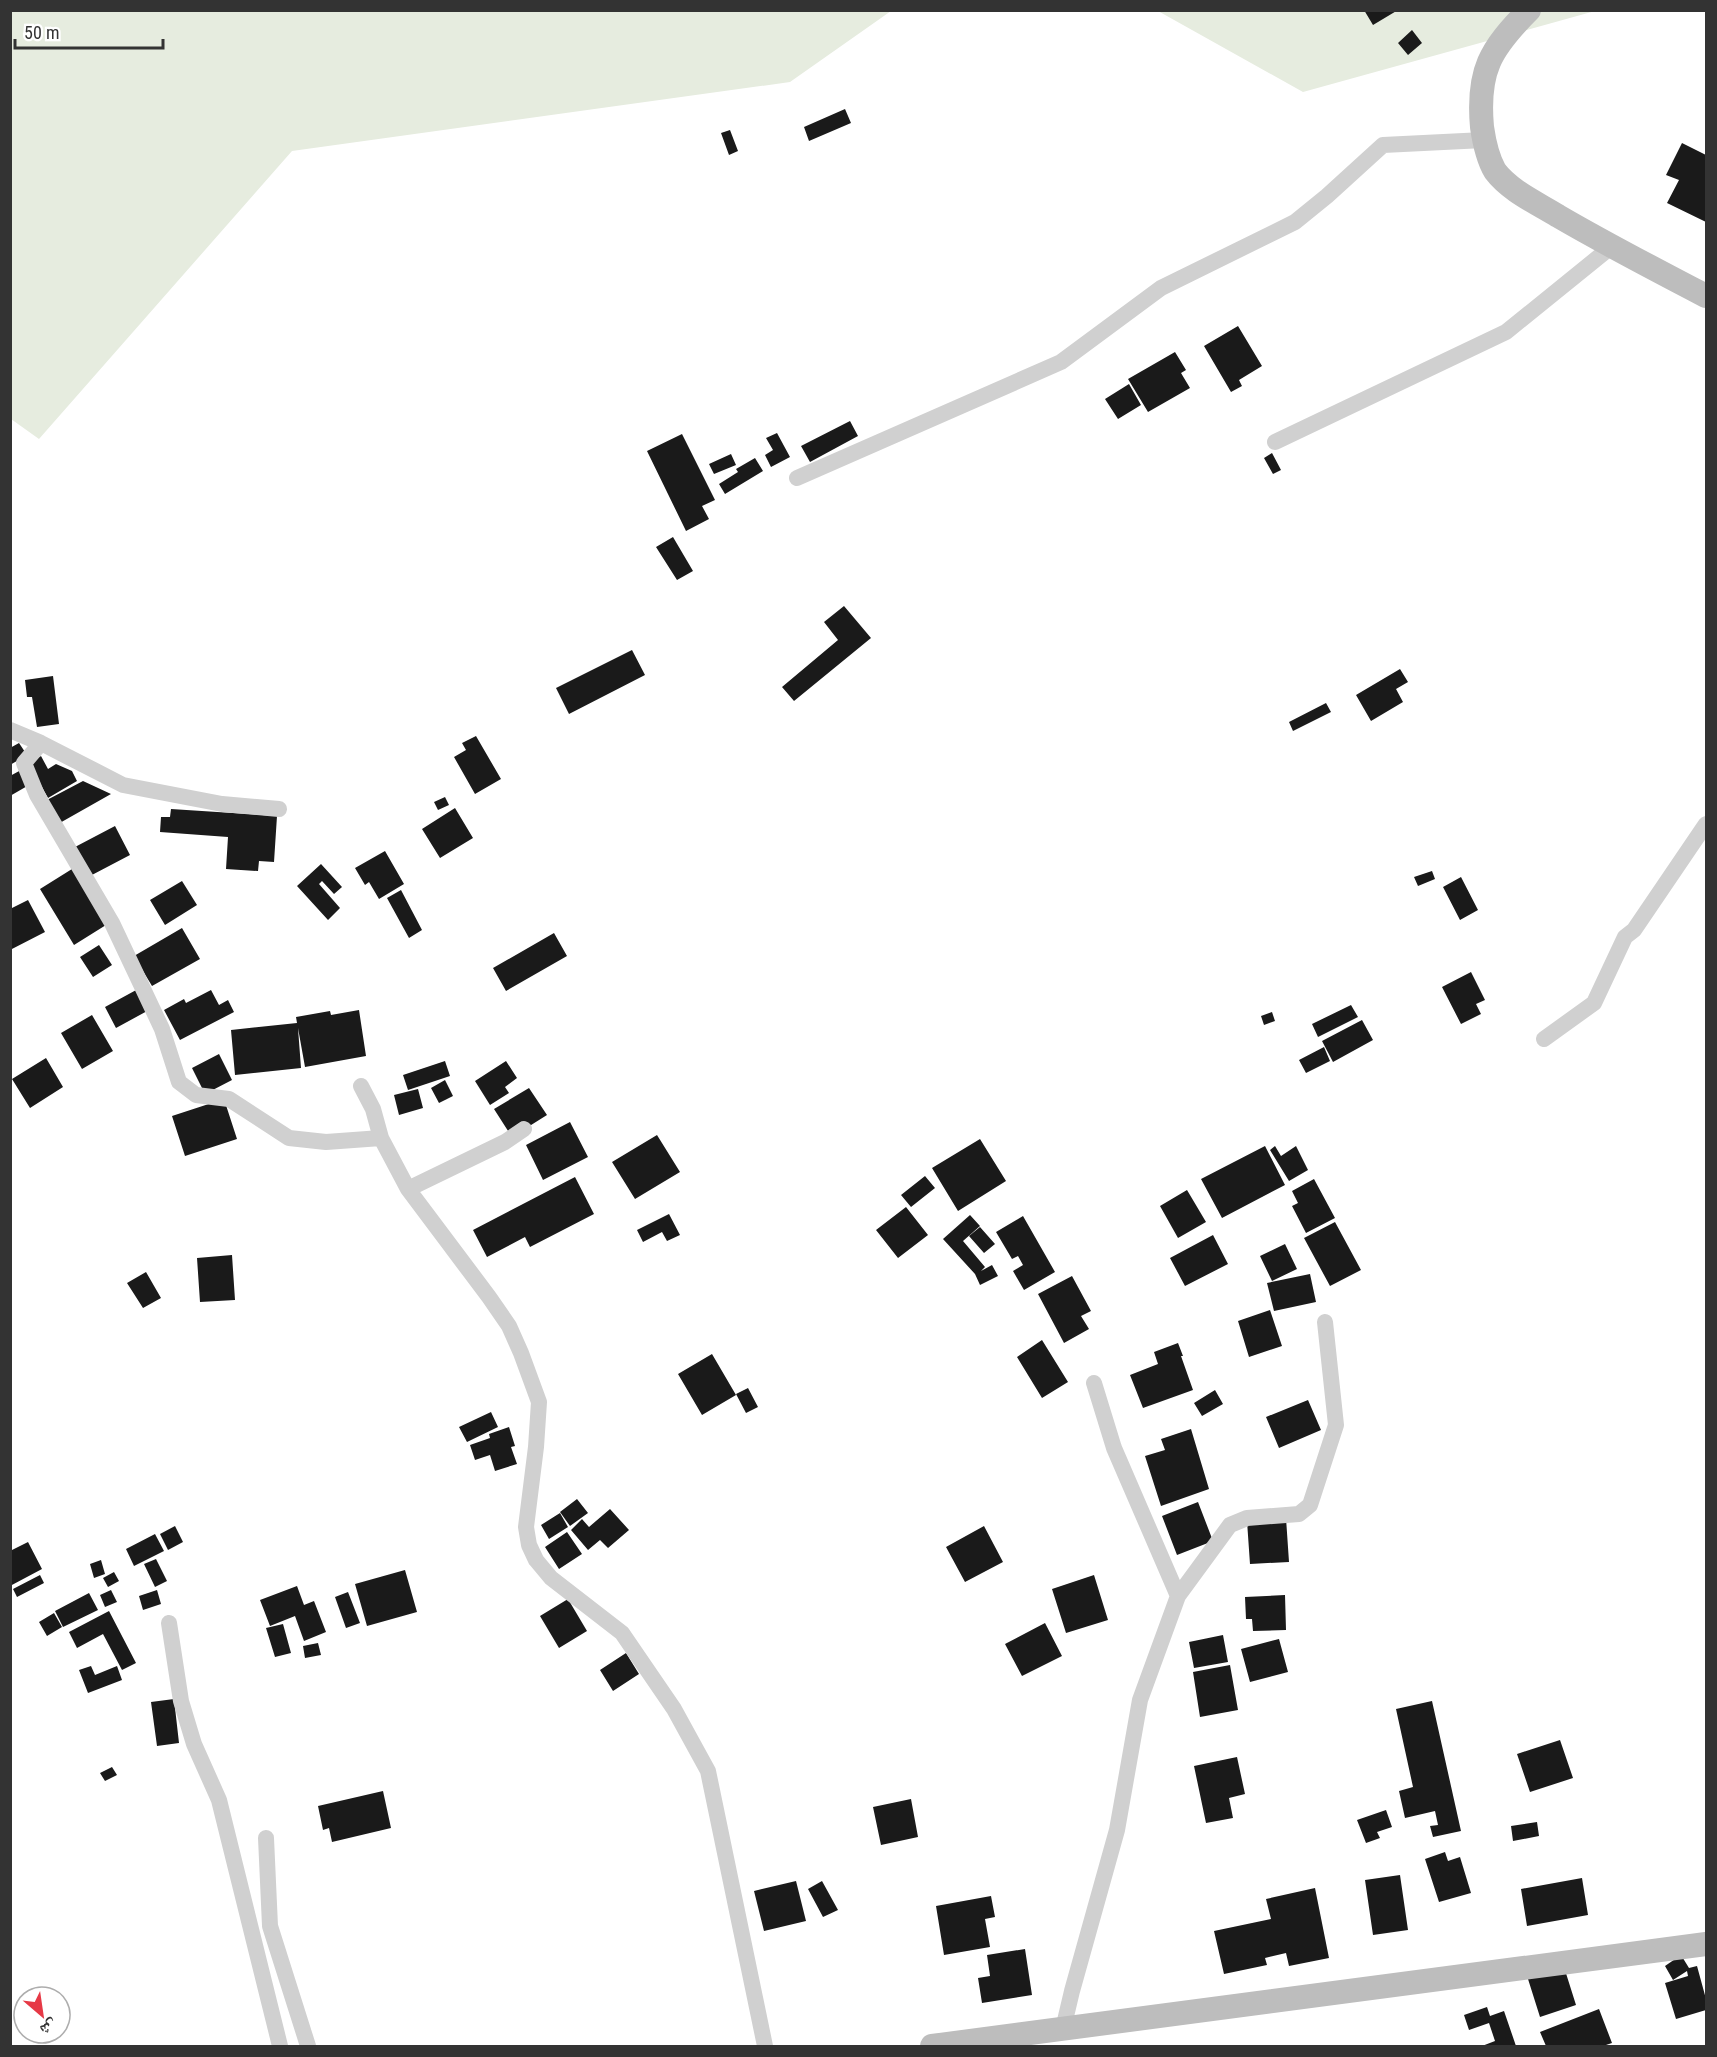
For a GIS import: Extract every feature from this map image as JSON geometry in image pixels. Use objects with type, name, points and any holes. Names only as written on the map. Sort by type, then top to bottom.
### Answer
[{"type":"main road","points":[[1529,10],[1504,35],[1488,63],[1480,100],[1484,140],[1495,170],[1518,192],[1611,247],[1707,296]]},
{"type":"main road","points":[[932,2046],[1707,1944]]},
{"type":"street","points":[[797,478],[1061,362],[1161,288],[1295,222],[1383,146],[1484,140]]},
{"type":"street","points":[[1275,442],[1506,332],[1611,247]]},
{"type":"street","points":[[10,730],[41,743],[123,785],[222,804],[279,809]]},
{"type":"street","points":[[41,743],[24,763],[37,795],[112,923],[162,1029],[179,1082],[196,1095],[229,1099],[289,1138],[326,1142],[381,1138]]},
{"type":"street","points":[[1544,1039],[1594,1003],[1625,937],[1634,930],[1707,824]]},
{"type":"street","points":[[361,1086],[373,1109],[381,1138],[408,1189],[509,1326],[521,1353],[539,1402],[526,1527],[529,1545],[536,1560],[551,1578],[622,1633],[674,1709],[708,1771],[765,2046]]},
{"type":"street","points":[[408,1189],[505,1142],[524,1129]]},
{"type":"street","points":[[1063,2029],[1117,1830],[1140,1700],[1178,1596],[1230,1525],[1248,1518],[1299,1514],[1310,1504],[1336,1425],[1325,1322]]},
{"type":"street","points":[[1094,1383],[1114,1448],[1178,1596]]},
{"type":"street","points":[[169,1623],[181,1701],[194,1744],[219,1800],[280,2046]]},
{"type":"street","points":[[266,1838],[270,1926],[308,2046]]},
{"type":"shaded area","points":[[11,10],[891,11],[790,82],[292,151],[39,439],[11,419]]},
{"type":"shaded area","points":[[1158,11],[1595,11],[1303,92]]},
{"type":"building","points":[[1364,10],[1398,10],[1373,25]]},
{"type":"building","points":[[1412,30],[1422,43],[1408,55],[1398,43]]},
{"type":"building","points":[[845,109],[851,123],[809,141],[804,127]]},
{"type":"building","points":[[730,130],[738,151],[729,155],[721,133]]},
{"type":"building","points":[[1682,143],[1706,155],[1706,222],[1667,203],[1679,180],[1666,175]]},
{"type":"building","points":[[1238,326],[1262,366],[1239,380],[1242,386],[1231,392],[1204,346]]},
{"type":"building","points":[[1175,352],[1186,370],[1181,373],[1190,388],[1148,412],[1128,379]]},
{"type":"building","points":[[1129,384],[1141,405],[1118,419],[1105,399]]},
{"type":"building","points":[[850,421],[858,436],[810,462],[801,446]]},
{"type":"building","points":[[777,433],[790,457],[771,467],[765,455],[773,450],[766,438]]},
{"type":"building","points":[[682,434],[715,500],[702,506],[709,519],[686,531],[647,451]]},
{"type":"building","points":[[1272,453],[1281,470],[1273,474],[1264,458]]},
{"type":"building","points":[[731,454],[736,465],[714,474],[709,464]]},
{"type":"building","points":[[755,458],[763,471],[725,494],[719,484],[738,472],[736,469]]},
{"type":"building","points":[[673,537],[693,571],[677,580],[656,547]]},
{"type":"building","points":[[844,606],[871,638],[794,701],[782,687],[838,640],[824,622]]},
{"type":"building","points":[[632,650],[645,675],[569,714],[556,688]]},
{"type":"building","points":[[1400,669],[1408,682],[1396,689],[1403,702],[1371,721],[1356,695]]},
{"type":"building","points":[[53,676],[59,724],[37,727],[32,697],[27,697],[25,680]]},
{"type":"building","points":[[1326,703],[1331,712],[1293,731],[1289,722]]},
{"type":"building","points":[[476,736],[501,779],[475,794],[454,757],[466,750],[462,743]]},
{"type":"building","points":[[19,743],[27,755],[10,765],[10,748]]},
{"type":"building","points":[[41,756],[48,769],[56,764],[72,771],[77,781],[48,798],[29,763]]},
{"type":"building","points":[[21,770],[29,785],[10,796],[10,776]]},
{"type":"building","points":[[83,781],[111,794],[58,824],[45,801]]},
{"type":"building","points":[[445,797],[449,805],[438,810],[434,802]]},
{"type":"building","points":[[455,808],[473,838],[440,858],[422,829]]},
{"type":"building","points":[[171,809],[277,816],[274,862],[259,861],[258,871],[226,869],[228,837],[160,832],[161,817],[170,817]]},
{"type":"building","points":[[115,826],[130,855],[90,876],[75,847]]},
{"type":"building","points":[[385,851],[404,884],[379,899],[369,882],[365,885],[355,868]]},
{"type":"building","points":[[321,864],[342,887],[334,894],[322,881],[319,884],[340,908],[328,920],[297,886]]},
{"type":"building","points":[[72,869],[106,925],[74,945],[40,889]]},
{"type":"building","points":[[1432,871],[1435,879],[1418,886],[1414,877]]},
{"type":"building","points":[[1461,877],[1478,910],[1460,920],[1443,887]]},
{"type":"building","points":[[182,881],[197,905],[165,925],[150,900]]},
{"type":"building","points":[[401,890],[422,930],[409,938],[387,898]]},
{"type":"building","points":[[28,900],[45,932],[10,950],[10,909]]},
{"type":"building","points":[[182,928],[200,959],[152,986],[134,956]]},
{"type":"building","points":[[554,933],[567,956],[506,991],[493,968]]},
{"type":"building","points":[[99,945],[112,965],[93,977],[80,957]]},
{"type":"building","points":[[1471,972],[1485,1000],[1476,1004],[1481,1014],[1461,1024],[1442,987]]},
{"type":"building","points":[[138,989],[149,1010],[116,1028],[105,1007]]},
{"type":"building","points":[[211,990],[219,1005],[228,1000],[234,1012],[180,1040],[164,1010],[184,999],[186,1003]]},
{"type":"building","points":[[1351,1005],[1358,1017],[1318,1037],[1312,1024]]},
{"type":"building","points":[[359,1010],[366,1056],[305,1067],[298,1028],[301,1068],[235,1075],[231,1030],[297,1023],[296,1017],[330,1011],[331,1015]]},
{"type":"building","points":[[1272,1012],[1275,1021],[1264,1025],[1261,1016]]},
{"type":"building","points":[[92,1015],[113,1051],[82,1069],[61,1033]]},
{"type":"building","points":[[1362,1020],[1373,1040],[1333,1062],[1322,1041]]},
{"type":"building","points":[[1324,1047],[1330,1061],[1306,1073],[1299,1060]]},
{"type":"building","points":[[219,1054],[232,1080],[205,1094],[192,1068]]},
{"type":"building","points":[[46,1058],[63,1087],[30,1108],[12,1079]]},
{"type":"building","points":[[445,1061],[450,1076],[408,1090],[403,1075]]},
{"type":"building","points":[[506,1061],[517,1078],[505,1087],[509,1093],[490,1105],[475,1081]]},
{"type":"building","points":[[445,1080],[453,1096],[439,1103],[431,1088]]},
{"type":"building","points":[[529,1088],[547,1115],[512,1137],[494,1109]]},
{"type":"building","points":[[418,1089],[423,1108],[399,1115],[394,1095]]},
{"type":"building","points":[[224,1099],[237,1139],[185,1156],[172,1116]]},
{"type":"building","points":[[570,1122],[588,1157],[543,1180],[526,1145]]},
{"type":"building","points":[[657,1135],[680,1172],[635,1199],[612,1162]]},
{"type":"building","points":[[980,1139],[1006,1181],[958,1211],[932,1168]]},
{"type":"building","points":[[1265,1146],[1285,1185],[1222,1218],[1201,1179]]},
{"type":"building","points":[[1275,1146],[1281,1156],[1296,1146],[1308,1170],[1289,1181],[1270,1150]]},
{"type":"building","points":[[925,1176],[935,1188],[911,1207],[901,1195]]},
{"type":"building","points":[[575,1177],[594,1214],[530,1247],[525,1237],[487,1257],[473,1230]]},
{"type":"building","points":[[1314,1179],[1335,1218],[1306,1233],[1292,1206],[1298,1203],[1292,1191]]},
{"type":"building","points":[[1187,1190],[1206,1222],[1178,1238],[1160,1206]]},
{"type":"building","points":[[906,1207],[928,1235],[898,1258],[876,1230]]},
{"type":"building","points":[[669,1214],[680,1235],[667,1241],[662,1232],[643,1242],[637,1230]]},
{"type":"building","points":[[970,1215],[980,1226],[963,1241],[985,1267],[981,1271],[992,1265],[998,1276],[980,1285],[975,1274],[943,1239]]},
{"type":"building","points":[[1023,1216],[1055,1272],[1024,1290],[1013,1271],[1023,1265],[1018,1256],[1012,1259],[996,1232]]},
{"type":"building","points":[[1335,1222],[1361,1270],[1330,1286],[1304,1238]]},
{"type":"building","points":[[980,1227],[995,1244],[984,1253],[969,1236]]},
{"type":"building","points":[[1213,1235],[1228,1264],[1185,1286],[1170,1258]]},
{"type":"building","points":[[1285,1244],[1297,1269],[1272,1281],[1260,1256]]},
{"type":"building","points":[[232,1255],[235,1300],[200,1302],[197,1258]]},
{"type":"building","points":[[146,1272],[161,1298],[143,1308],[127,1283]]},
{"type":"building","points":[[1310,1274],[1316,1302],[1274,1311],[1267,1283]]},
{"type":"building","points":[[1072,1276],[1091,1311],[1081,1316],[1089,1329],[1064,1343],[1038,1294]]},
{"type":"building","points":[[1270,1310],[1282,1346],[1249,1357],[1238,1321]]},
{"type":"building","points":[[1042,1340],[1068,1382],[1042,1398],[1017,1357]]},
{"type":"building","points":[[1178,1343],[1193,1390],[1143,1408],[1130,1375],[1158,1364],[1154,1352]]},
{"type":"building","points":[[712,1354],[736,1395],[702,1415],[678,1374]]},
{"type":"building","points":[[748,1388],[758,1407],[746,1413],[736,1394]]},
{"type":"building","points":[[1215,1390],[1223,1404],[1202,1416],[1194,1403]]},
{"type":"building","points":[[1308,1400],[1321,1430],[1279,1448],[1266,1417]]},
{"type":"building","points":[[491,1412],[498,1427],[467,1442],[459,1427]]},
{"type":"building","points":[[509,1427],[515,1446],[511,1447],[517,1464],[495,1471],[490,1455],[475,1460],[470,1445],[490,1438],[489,1434]]},
{"type":"building","points":[[1191,1429],[1209,1489],[1161,1506],[1145,1456],[1165,1450],[1161,1439]]},
{"type":"building","points":[[577,1499],[588,1513],[570,1526],[560,1512]]},
{"type":"building","points":[[1198,1502],[1213,1541],[1177,1555],[1162,1516]]},
{"type":"building","points":[[610,1509],[629,1530],[608,1548],[600,1540],[588,1550],[571,1530],[582,1519],[589,1527]]},
{"type":"building","points":[[560,1513],[568,1527],[549,1539],[541,1525]]},
{"type":"building","points":[[1286,1518],[1289,1562],[1250,1564],[1247,1521]]},
{"type":"building","points":[[175,1526],[183,1542],[168,1550],[160,1534]]},
{"type":"building","points":[[984,1526],[1003,1562],[965,1582],[946,1547]]},
{"type":"building","points":[[567,1532],[582,1554],[559,1569],[545,1547]]},
{"type":"building","points":[[155,1534],[164,1551],[134,1566],[126,1549]]},
{"type":"building","points":[[28,1542],[42,1569],[10,1586],[10,1551]]},
{"type":"building","points":[[156,1559],[167,1581],[155,1587],[144,1564]]},
{"type":"building","points":[[101,1560],[105,1574],[94,1578],[90,1564]]},
{"type":"building","points":[[405,1570],[417,1612],[367,1626],[355,1584]]},
{"type":"building","points":[[114,1572],[119,1581],[108,1587],[103,1578]]},
{"type":"building","points":[[40,1575],[44,1583],[17,1597],[13,1589]]},
{"type":"building","points":[[1094,1575],[1108,1620],[1066,1633],[1052,1589]]},
{"type":"building","points":[[297,1586],[304,1605],[314,1601],[326,1632],[304,1641],[295,1616],[270,1626],[260,1600]]},
{"type":"building","points":[[111,1590],[117,1602],[105,1607],[100,1595]]},
{"type":"building","points":[[157,1590],[161,1604],[143,1610],[139,1596]]},
{"type":"building","points":[[348,1592],[360,1623],[346,1628],[335,1597]]},
{"type":"building","points":[[89,1593],[98,1610],[63,1627],[55,1611]]},
{"type":"building","points":[[1285,1595],[1286,1630],[1253,1631],[1252,1619],[1246,1619],[1245,1597]]},
{"type":"building","points":[[568,1599],[587,1631],[559,1648],[540,1616]]},
{"type":"building","points":[[109,1611],[136,1663],[122,1670],[103,1634],[77,1648],[69,1632]]},
{"type":"building","points":[[54,1613],[62,1627],[47,1636],[39,1622]]},
{"type":"building","points":[[1045,1623],[1062,1656],[1022,1676],[1005,1644]]},
{"type":"building","points":[[283,1624],[291,1653],[275,1657],[266,1628]]},
{"type":"building","points":[[1223,1635],[1228,1662],[1194,1668],[1189,1642]]},
{"type":"building","points":[[1279,1639],[1288,1672],[1250,1682],[1241,1649]]},
{"type":"building","points":[[318,1643],[321,1655],[305,1658],[303,1646]]},
{"type":"building","points":[[626,1653],[639,1674],[613,1691],[600,1670]]},
{"type":"building","points":[[1230,1665],[1238,1710],[1200,1717],[1193,1672]]},
{"type":"building","points":[[91,1666],[95,1675],[117,1666],[122,1680],[88,1693],[79,1670]]},
{"type":"building","points":[[174,1699],[179,1743],[157,1746],[151,1702]]},
{"type":"building","points":[[1432,1701],[1461,1831],[1433,1837],[1430,1826],[1438,1825],[1435,1811],[1405,1818],[1399,1791],[1413,1787],[1396,1709]]},
{"type":"building","points":[[1560,1740],[1573,1778],[1530,1792],[1517,1754]]},
{"type":"building","points":[[1237,1757],[1245,1794],[1229,1798],[1233,1818],[1206,1823],[1194,1766]]},
{"type":"building","points":[[112,1767],[117,1775],[105,1781],[100,1773]]},
{"type":"building","points":[[383,1791],[391,1828],[332,1842],[329,1828],[323,1830],[318,1806]]},
{"type":"building","points":[[911,1799],[918,1837],[881,1845],[873,1807]]},
{"type":"building","points":[[1386,1810],[1392,1827],[1377,1832],[1380,1838],[1366,1843],[1357,1820]]},
{"type":"building","points":[[1537,1822],[1539,1836],[1513,1841],[1511,1826]]},
{"type":"building","points":[[1445,1852],[1448,1861],[1460,1857],[1471,1893],[1439,1902],[1425,1859]]},
{"type":"building","points":[[1400,1875],[1408,1930],[1373,1935],[1365,1880]]},
{"type":"building","points":[[1582,1878],[1588,1915],[1527,1926],[1521,1889]]},
{"type":"building","points":[[796,1881],[806,1921],[764,1931],[754,1891]]},
{"type":"building","points":[[822,1881],[838,1910],[823,1917],[808,1889]]},
{"type":"building","points":[[1315,1888],[1329,1958],[1289,1966],[1286,1953],[1265,1958],[1267,1965],[1224,1974],[1214,1931],[1271,1919],[1266,1899]]},
{"type":"building","points":[[991,1896],[995,1917],[985,1919],[990,1947],[944,1955],[936,1906]]},
{"type":"building","points":[[1025,1949],[1032,1995],[982,2003],[978,1978],[990,1976],[987,1955]]},
{"type":"building","points":[[1681,1955],[1689,1968],[1697,1966],[1706,1999],[1706,2010],[1676,2019],[1665,1983],[1688,1976],[1687,1971],[1673,1980],[1665,1966]]},
{"type":"building","points":[[1564,1967],[1576,2005],[1540,2017],[1528,1979]]},
{"type":"building","points":[[1487,2007],[1490,2016],[1504,2011],[1516,2046],[1482,2046],[1495,2041],[1489,2023],[1469,2030],[1464,2015]]},
{"type":"building","points":[[1599,2009],[1612,2043],[1603,2046],[1546,2046],[1540,2032]]}]
